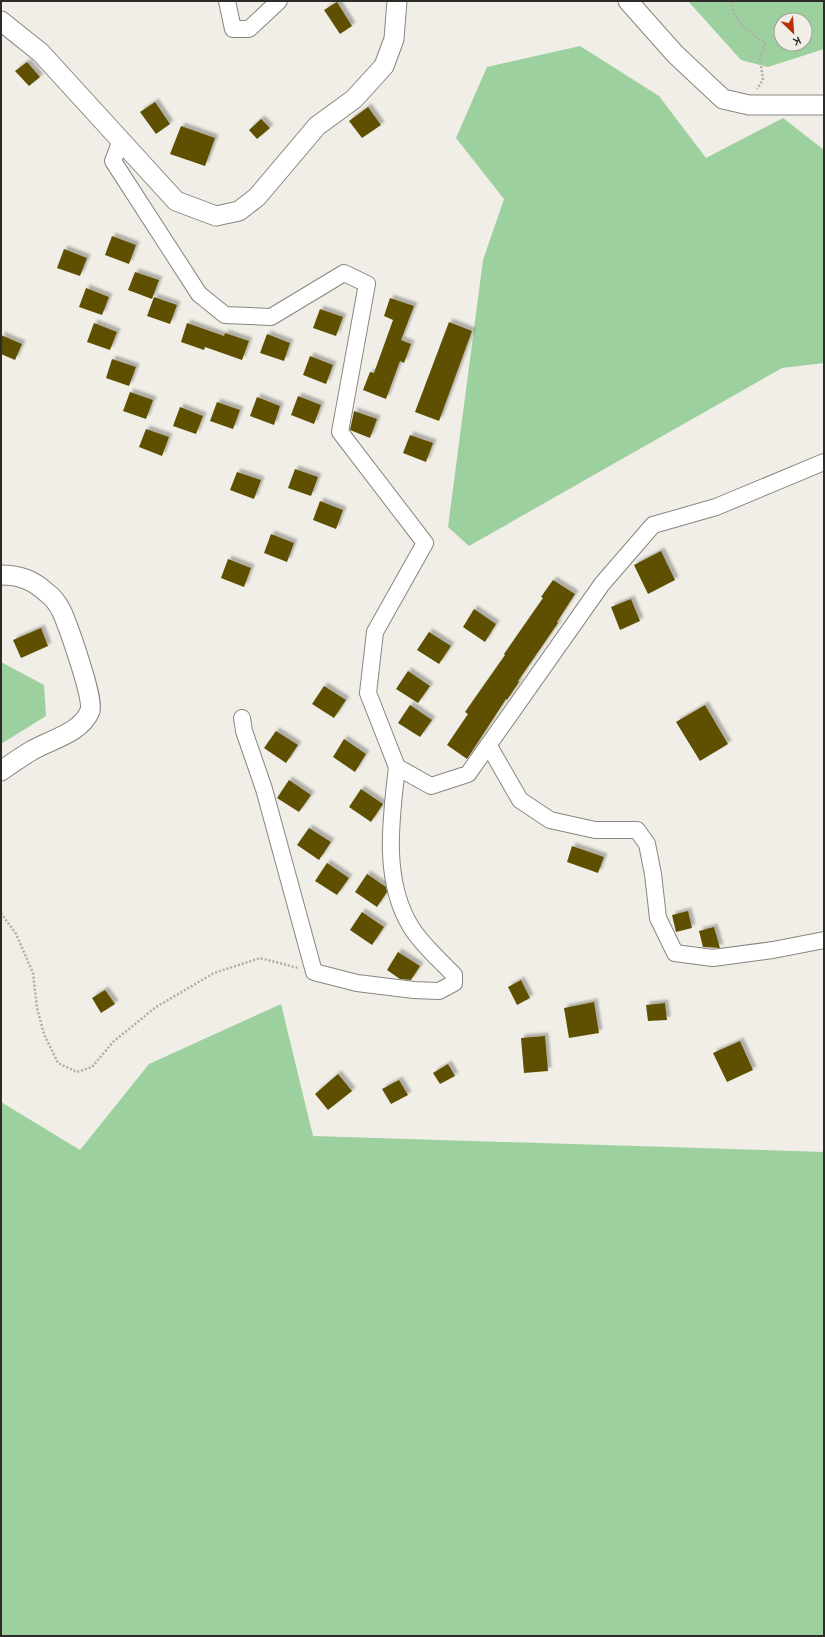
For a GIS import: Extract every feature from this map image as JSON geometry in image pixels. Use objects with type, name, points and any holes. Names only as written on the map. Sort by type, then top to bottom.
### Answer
[{"type":"street","points":[[227,1],[233,29],[249,29],[279,1]]},
{"type":"street","points":[[1,21],[41,53],[176,201],[216,216],[239,211],[257,197],[317,126],[354,99],[384,66],[394,39],[397,1]]},
{"type":"street","points":[[628,1],[675,54],[724,99],[743,104],[824,105]]},
{"type":"street","points":[[121,140],[113,161],[199,294],[225,316],[271,317],[344,273],[367,284],[340,432],[425,543],[375,632],[368,693],[397,767],[391,853],[397,899],[412,928],[454,975],[454,983],[439,991],[414,990],[357,983],[314,972],[264,789],[244,731],[242,718]]},
{"type":"street","points":[[397,767],[431,786],[468,774],[602,584],[653,524],[716,507],[824,462]]},
{"type":"street","points":[[1,575],[14,575],[31,579],[49,594],[61,611],[90,694],[91,710],[81,724],[66,734],[32,750],[1,771]]},
{"type":"street","points":[[489,746],[520,800],[550,820],[595,830],[637,830],[647,844],[653,874],[658,918],[675,953],[713,958],[773,950],[824,940]]},
{"type":"path","points":[[731,1],[732,8],[742,27],[765,43],[760,59],[763,80],[743,104]]},
{"type":"path","points":[[1,913],[16,934],[33,973],[37,1008],[44,1034],[58,1063],[77,1072],[92,1067],[112,1042],[156,1007],[214,973],[260,958],[314,972]]},
{"type":"green space","points":[[688,1],[824,1],[824,49],[768,67],[741,60]]},
{"type":"green space","points":[[580,46],[659,96],[706,158],[783,118],[824,150],[824,363],[782,368],[469,546],[448,527],[483,260],[504,199],[456,138],[487,67]]},
{"type":"green space","points":[[1,662],[44,685],[46,716],[1,744]]},
{"type":"green space","points":[[281,1004],[313,1136],[824,1152],[824,1636],[1,1636],[1,1102],[80,1150],[149,1064]]},
{"type":"building","points":[[337,2],[352,26],[340,34],[324,10]]},
{"type":"building","points":[[27,62],[40,77],[29,86],[15,71]]},
{"type":"building","points":[[155,102],[170,124],[156,134],[140,112]]},
{"type":"building","points":[[368,107],[381,125],[362,138],[349,121]]},
{"type":"building","points":[[261,119],[270,128],[257,139],[249,130]]},
{"type":"building","points":[[181,126],[215,138],[205,166],[170,154]]},
{"type":"building","points":[[112,236],[136,245],[129,264],[105,255]]},
{"type":"building","points":[[64,249],[87,258],[80,276],[57,268]]},
{"type":"building","points":[[135,272],[159,280],[152,299],[128,290]]},
{"type":"building","points":[[86,288],[109,297],[102,315],[79,307]]},
{"type":"building","points":[[154,297],[177,305],[170,324],[147,316]]},
{"type":"building","points":[[390,298],[414,306],[401,340],[411,344],[404,363],[400,361],[386,399],[363,390],[370,372],[374,373],[393,320],[384,316]]},
{"type":"building","points":[[320,309],[343,317],[336,336],[313,328]]},
{"type":"building","points":[[449,322],[472,331],[439,421],[415,412]]},
{"type":"building","points":[[94,323],[117,332],[110,350],[87,342]]},
{"type":"building","points":[[187,323],[224,336],[225,333],[249,341],[242,360],[205,347],[204,350],[181,342]]},
{"type":"building","points":[[267,334],[290,343],[284,361],[260,353]]},
{"type":"building","points":[[1,335],[22,344],[15,360],[1,354]]},
{"type":"building","points":[[310,356],[333,365],[326,384],[303,375]]},
{"type":"building","points":[[112,359],[136,367],[129,386],[106,378]]},
{"type":"building","points":[[130,392],[153,400],[146,419],[123,411]]},
{"type":"building","points":[[298,396],[321,405],[314,424],[291,415]]},
{"type":"building","points":[[257,397],[280,406],[274,425],[250,416]]},
{"type":"building","points":[[217,402],[240,410],[233,429],[210,421]]},
{"type":"building","points":[[180,407],[203,416],[196,434],[173,426]]},
{"type":"building","points":[[354,411],[377,419],[370,438],[350,430]]},
{"type":"building","points":[[146,429],[169,437],[162,456],[139,447]]},
{"type":"building","points":[[410,435],[433,443],[426,462],[403,453]]},
{"type":"building","points":[[295,469],[318,477],[311,496],[288,488]]},
{"type":"building","points":[[237,472],[261,480],[254,499],[230,490]]},
{"type":"building","points":[[320,501],[343,510],[336,529],[313,520]]},
{"type":"building","points":[[271,534],[294,543],[287,562],[264,553]]},
{"type":"building","points":[[661,551],[675,580],[648,594],[634,565]]},
{"type":"building","points":[[228,559],[251,568],[244,587],[221,578]]},
{"type":"building","points":[[553,580],[575,594],[557,622],[558,623],[467,759],[447,745],[468,714],[465,712],[543,598],[541,597]]},
{"type":"building","points":[[631,599],[640,621],[620,630],[611,607]]},
{"type":"building","points":[[474,609],[496,624],[485,642],[463,627]]},
{"type":"building","points":[[41,628],[48,646],[21,658],[13,640]]},
{"type":"building","points":[[429,632],[451,646],[439,664],[417,650]]},
{"type":"building","points":[[408,671],[430,686],[418,703],[396,689]]},
{"type":"building","points":[[324,686],[346,700],[334,718],[312,704]]},
{"type":"building","points":[[410,705],[432,720],[420,737],[398,723]]},
{"type":"building","points":[[705,705],[728,744],[700,761],[676,722]]},
{"type":"building","points":[[276,731],[298,745],[286,763],[264,748]]},
{"type":"building","points":[[344,739],[366,754],[355,772],[333,757]]},
{"type":"building","points":[[289,780],[311,795],[299,812],[277,798]]},
{"type":"building","points":[[361,789],[383,804],[371,822],[349,807]]},
{"type":"building","points":[[309,828],[331,842],[319,860],[297,845]]},
{"type":"building","points":[[572,846],[604,857],[598,873],[567,862]]},
{"type":"building","points":[[327,863],[349,878],[337,895],[315,881]]},
{"type":"building","points":[[367,874],[386,887],[387,892],[377,907],[355,892]]},
{"type":"building","points":[[688,911],[692,928],[676,932],[672,915]]},
{"type":"building","points":[[362,912],[384,927],[372,945],[350,930]]},
{"type":"building","points":[[714,927],[720,948],[703,947],[699,931]]},
{"type":"building","points":[[398,952],[420,966],[411,980],[400,979],[387,970]]},
{"type":"building","points":[[521,980],[530,998],[517,1005],[508,987]]},
{"type":"building","points":[[105,990],[115,1004],[101,1013],[92,998]]},
{"type":"building","points":[[594,1002],[599,1033],[569,1038],[564,1008]]},
{"type":"building","points":[[665,1003],[667,1020],[648,1021],[646,1005]]},
{"type":"building","points":[[545,1036],[548,1071],[524,1073],[521,1038]]},
{"type":"building","points":[[740,1041],[753,1070],[727,1082],[713,1053]]},
{"type":"building","points":[[448,1064],[455,1076],[440,1084],[433,1073]]},
{"type":"building","points":[[338,1074],[352,1091],[328,1110],[315,1094]]},
{"type":"building","points":[[399,1080],[408,1095],[391,1104],[382,1089]]}]
